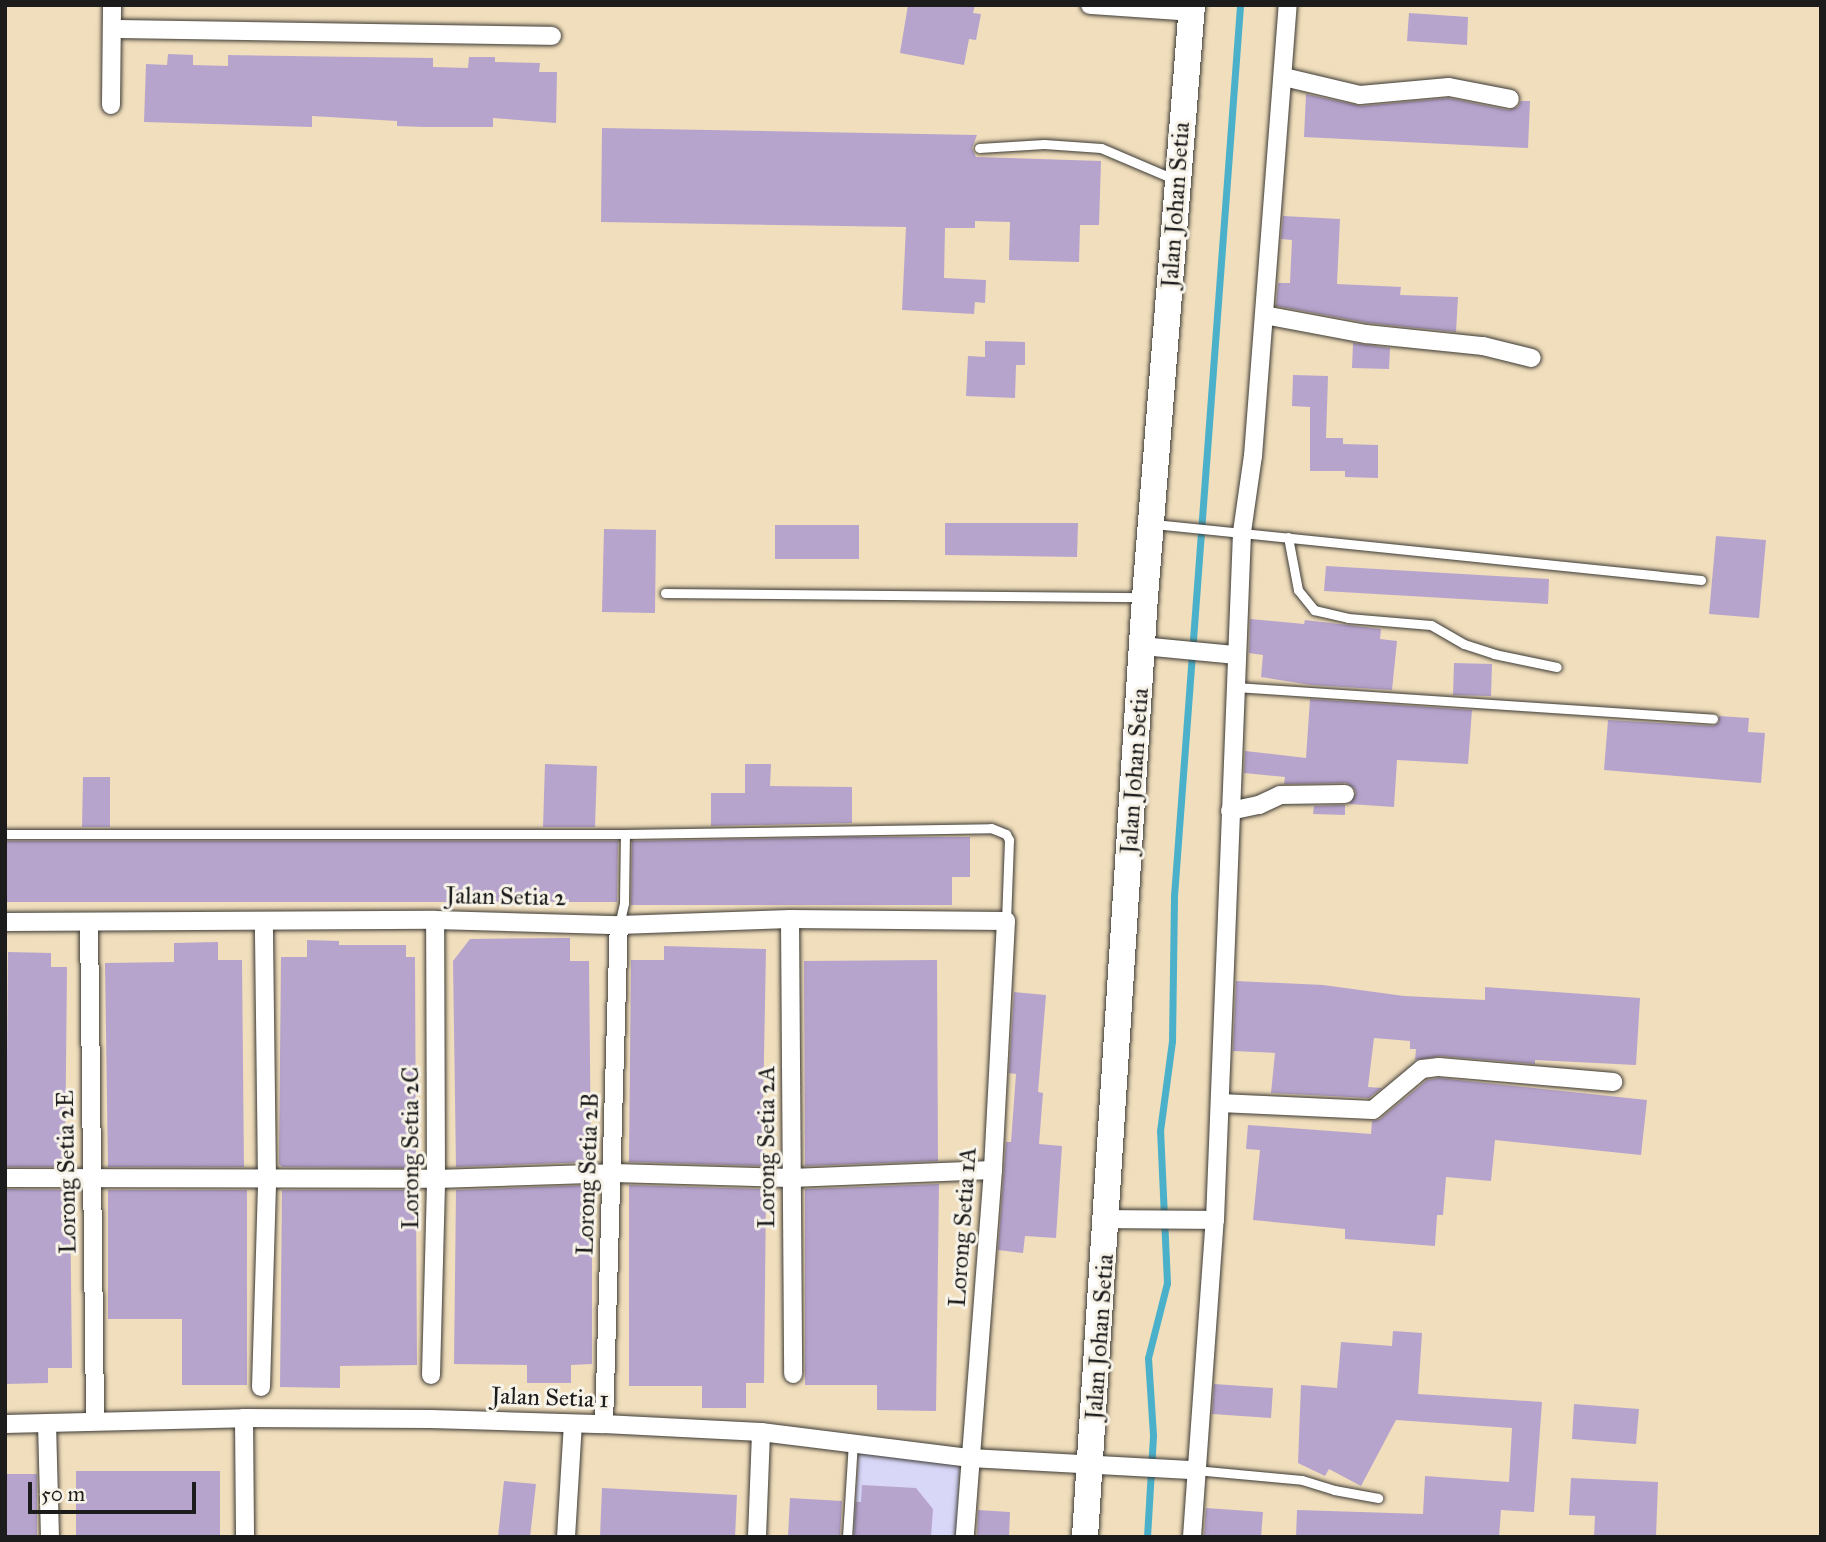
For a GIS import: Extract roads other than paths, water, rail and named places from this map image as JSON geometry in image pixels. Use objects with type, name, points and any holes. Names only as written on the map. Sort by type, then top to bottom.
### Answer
[{"type":"main road","name":"Jalan Johan Setia","points":[[1086,1537],[1145,597],[1192,9]]},
{"type":"street","points":[[111,105],[112,5]]},
{"type":"street","points":[[1090,5],[1192,9]]},
{"type":"street","points":[[1192,1537],[1189,1471],[1208,1220],[1220,1103],[1236,687],[1228,654],[1252,456],[1288,5]]},
{"type":"street","points":[[112,29],[552,36]]},
{"type":"street","points":[[1284,77],[1360,95],[1449,87],[1510,99]]},
{"type":"street","points":[[1264,315],[1356,332],[1483,345],[1532,358]]},
{"type":"street","points":[[1142,646],[1228,654]]},
{"type":"street","points":[[1230,811],[1259,805],[1280,795],[1345,793]]},
{"type":"street","name":"Jalan Setia 2","points":[[5,922],[435,920],[619,925],[790,919],[1006,921]]},
{"type":"street","name":"Lorong Setia 2A","points":[[790,919],[793,1374]]},
{"type":"street","name":"Lorong Setia 2C","points":[[431,1375],[436,1179],[435,920]]},
{"type":"street","points":[[261,1387],[267,1180],[264,921]]},
{"type":"street","name":"Lorong Setia 1A","points":[[965,1537],[993,1170],[1006,921]]},
{"type":"street","name":"Lorong Setia 2E","points":[[89,922],[95,1421]]},
{"type":"street","name":"Lorong Setia 2B","points":[[604,1424],[619,925]]},
{"type":"street","points":[[1220,1103],[1322,1110],[1373,1110],[1422,1069],[1439,1066],[1613,1082]]},
{"type":"street","points":[[5,1178],[436,1179],[613,1173],[791,1178],[993,1170]]},
{"type":"street","points":[[1107,1219],[1208,1220]]},
{"type":"street","points":[[244,1418],[245,1537]]},
{"type":"street","name":"Jalan Setia 1","points":[[5,1424],[244,1418],[431,1419],[604,1424],[761,1432],[970,1458],[1189,1471]]},
{"type":"street","points":[[47,1423],[50,1537]]},
{"type":"street","points":[[566,1537],[573,1424]]},
{"type":"street","points":[[757,1537],[761,1432]]},
{"type":"lane","points":[[979,148],[1045,144],[1101,148],[1178,180]]},
{"type":"lane","points":[[1152,523],[1701,580]]},
{"type":"lane","points":[[1288,537],[1298,590],[1314,610],[1348,618],[1431,625],[1464,644],[1494,654],[1557,667]]},
{"type":"lane","points":[[665,593],[1145,597]]},
{"type":"lane","points":[[1236,687],[1713,719]]},
{"type":"lane","points":[[5,834],[625,834],[999,830],[1009,840],[1006,921]]},
{"type":"lane","points":[[619,925],[624,903],[625,834]]},
{"type":"lane","points":[[848,1537],[853,1442]]},
{"type":"lane","points":[[1189,1471],[1302,1480],[1378,1499]]},
{"type":"waterway","points":[[1147,1537],[1153,1435],[1148,1358],[1167,1283],[1160,1131],[1172,1041],[1174,896],[1240,5]]}]
